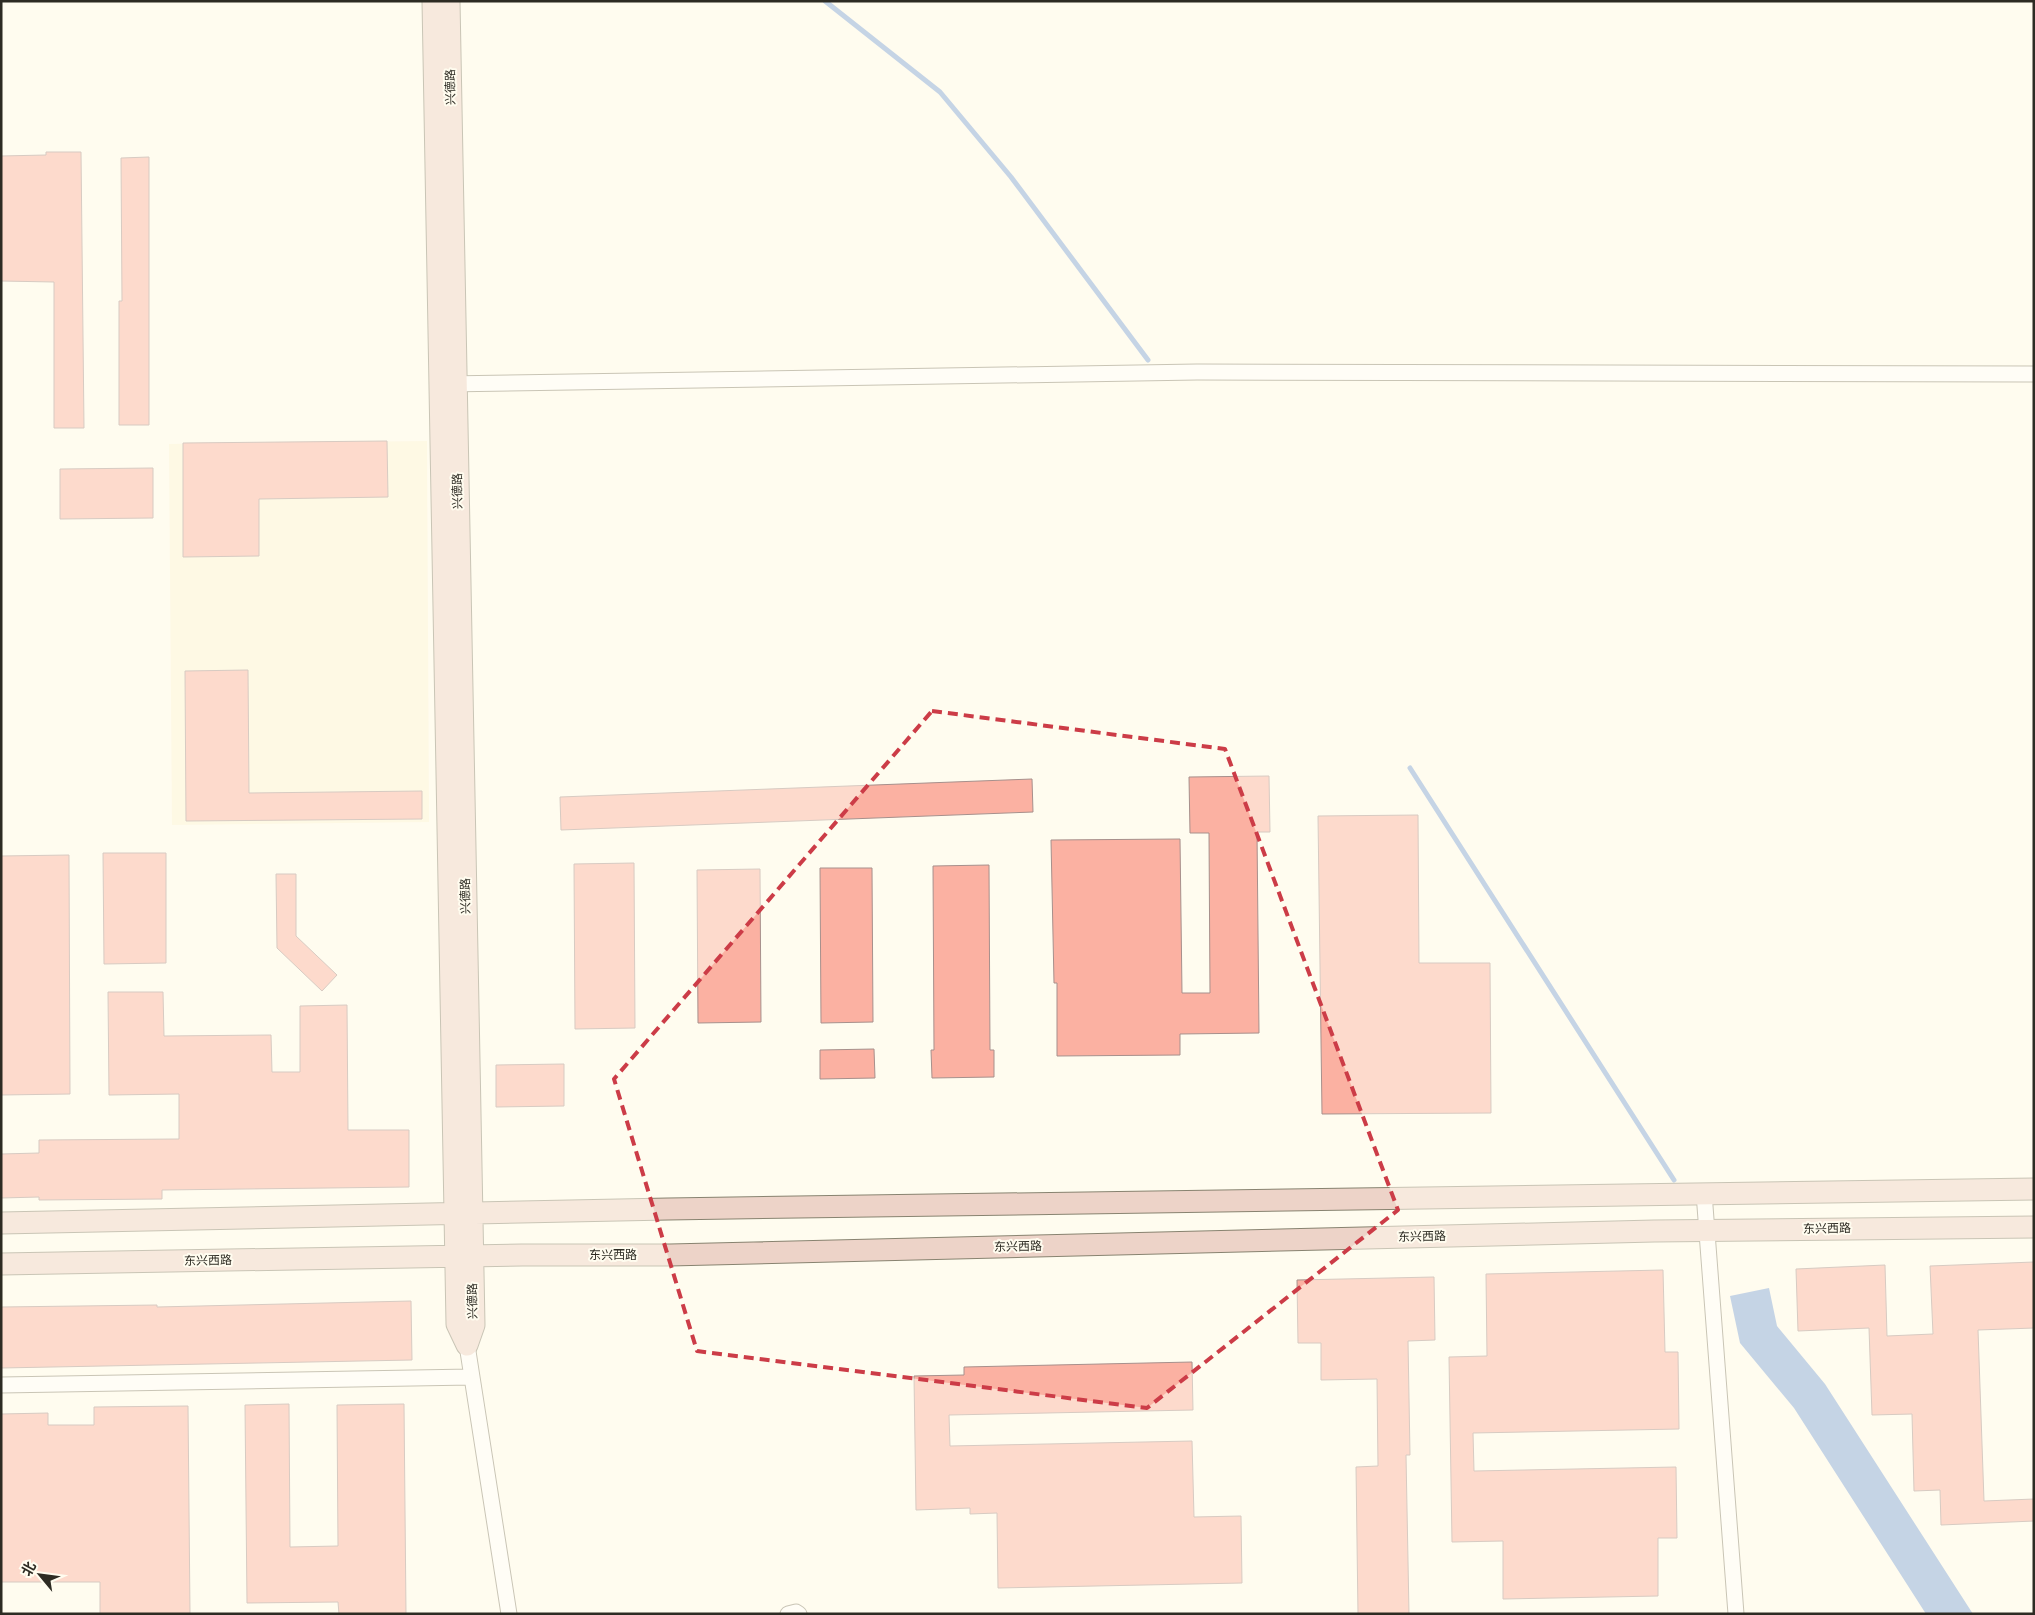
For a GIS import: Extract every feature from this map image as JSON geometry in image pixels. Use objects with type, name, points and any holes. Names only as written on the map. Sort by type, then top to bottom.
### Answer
[{"type":"main road","name":"兴德路","points":[[433,1],[448,384],[464,1214],[464,1256],[457,1324],[467,1345]]},
{"type":"main road","name":"兴德路","points":[[448,384],[449,1]]},
{"type":"main road","points":[[1,1223],[688,1209],[2034,1189]]},
{"type":"main road","name":"东兴西路","points":[[1,1264],[464,1256],[670,1255],[1707,1230],[2034,1227]]},
{"type":"street","points":[[448,384],[1197,372],[2034,374]]},
{"type":"street","points":[[1704,1193],[1736,1614]]},
{"type":"street","points":[[467,1345],[509,1614]]},
{"type":"street","points":[[1,1384],[471,1377]]},
{"type":"street","points":[[788,1614],[796,1612],[799,1614]]},
{"type":"highlighted area","points":[[932,711],[1225,749],[1398,1210],[1147,1408],[697,1351],[614,1079]]},
{"type":"shaded area","points":[[427,441],[429,822],[172,825],[169,444]]},
{"type":"water","points":[[1769,1288],[1777,1326],[1825,1384],[1973,1614],[1926,1614],[1794,1408],[1740,1343],[1730,1296]]},
{"type":"building","points":[[46,152],[81,152],[84,428],[54,428],[54,282],[1,281],[1,156],[46,155]]},
{"type":"building","points":[[149,157],[149,425],[119,425],[119,301],[122,301],[121,158]]},
{"type":"building","points":[[387,441],[388,497],[259,499],[259,556],[183,557],[183,443]]},
{"type":"building","points":[[153,468],[153,518],[60,519],[60,469]]},
{"type":"building","points":[[248,670],[249,793],[422,791],[422,819],[186,821],[185,671]]},
{"type":"building","points":[[1269,776],[1270,832],[1257,832],[1259,1033],[1180,1034],[1180,1055],[1057,1056],[1057,983],[1054,983],[1051,840],[1180,839],[1182,993],[1210,993],[1209,833],[1190,833],[1189,777]]},
{"type":"building","points":[[1032,779],[1033,812],[561,830],[560,797]]},
{"type":"building","points":[[1418,815],[1419,963],[1490,963],[1491,1113],[1322,1114],[1318,816]]},
{"type":"building","points":[[103,853],[166,853],[166,963],[104,964]]},
{"type":"building","points":[[69,855],[70,1094],[1,1095],[1,856]]},
{"type":"building","points":[[634,863],[635,1028],[575,1029],[574,864]]},
{"type":"building","points":[[989,865],[990,1050],[994,1050],[994,1077],[932,1078],[931,1050],[934,1050],[933,866]]},
{"type":"building","points":[[820,868],[872,868],[873,1022],[821,1023]]},
{"type":"building","points":[[760,869],[761,1022],[698,1023],[697,870]]},
{"type":"building","points":[[276,874],[296,874],[296,936],[337,975],[322,991],[277,948]]},
{"type":"building","points":[[108,992],[163,992],[164,1036],[271,1035],[272,1072],[300,1072],[300,1006],[347,1005],[348,1130],[409,1130],[409,1187],[162,1190],[162,1199],[39,1200],[39,1197],[1,1198],[1,1154],[39,1153],[39,1140],[179,1139],[179,1094],[109,1095]]},
{"type":"building","points":[[874,1049],[875,1078],[820,1079],[820,1050]]},
{"type":"building","points":[[564,1064],[564,1106],[496,1107],[496,1065]]},
{"type":"building","points":[[2034,1262],[2034,1328],[1978,1330],[1984,1501],[2034,1499],[2034,1521],[1941,1525],[1940,1490],[1914,1491],[1912,1414],[1872,1415],[1869,1328],[1798,1331],[1796,1269],[1885,1265],[1887,1336],[1933,1334],[1930,1266]]},
{"type":"building","points":[[1663,1270],[1665,1352],[1678,1352],[1679,1429],[1473,1433],[1474,1471],[1676,1467],[1677,1538],[1658,1538],[1658,1596],[1503,1599],[1503,1541],[1452,1542],[1449,1357],[1487,1356],[1486,1274]]},
{"type":"building","points":[[1434,1277],[1435,1340],[1408,1341],[1410,1455],[1406,1455],[1409,1614],[1358,1614],[1356,1467],[1378,1466],[1377,1379],[1321,1380],[1321,1343],[1298,1343],[1297,1280]]},
{"type":"building","points":[[411,1301],[412,1360],[1,1368],[1,1307],[157,1305],[157,1307]]},
{"type":"building","points":[[1192,1362],[1193,1410],[949,1415],[950,1446],[1192,1441],[1194,1517],[1241,1516],[1242,1583],[998,1588],[997,1513],[970,1514],[970,1508],[916,1510],[914,1376],[964,1375],[964,1367]]},
{"type":"building","points":[[289,1404],[290,1547],[338,1546],[337,1405],[404,1404],[406,1614],[339,1614],[338,1602],[247,1603],[245,1405]]},
{"type":"building","points":[[188,1406],[190,1614],[100,1614],[100,1582],[1,1582],[1,1414],[48,1413],[48,1425],[94,1425],[94,1407]]},
{"type":"waterway","points":[[825,1],[940,92],[1011,177],[1148,360]]},
{"type":"waterway","points":[[1410,768],[1674,1180]]}]
